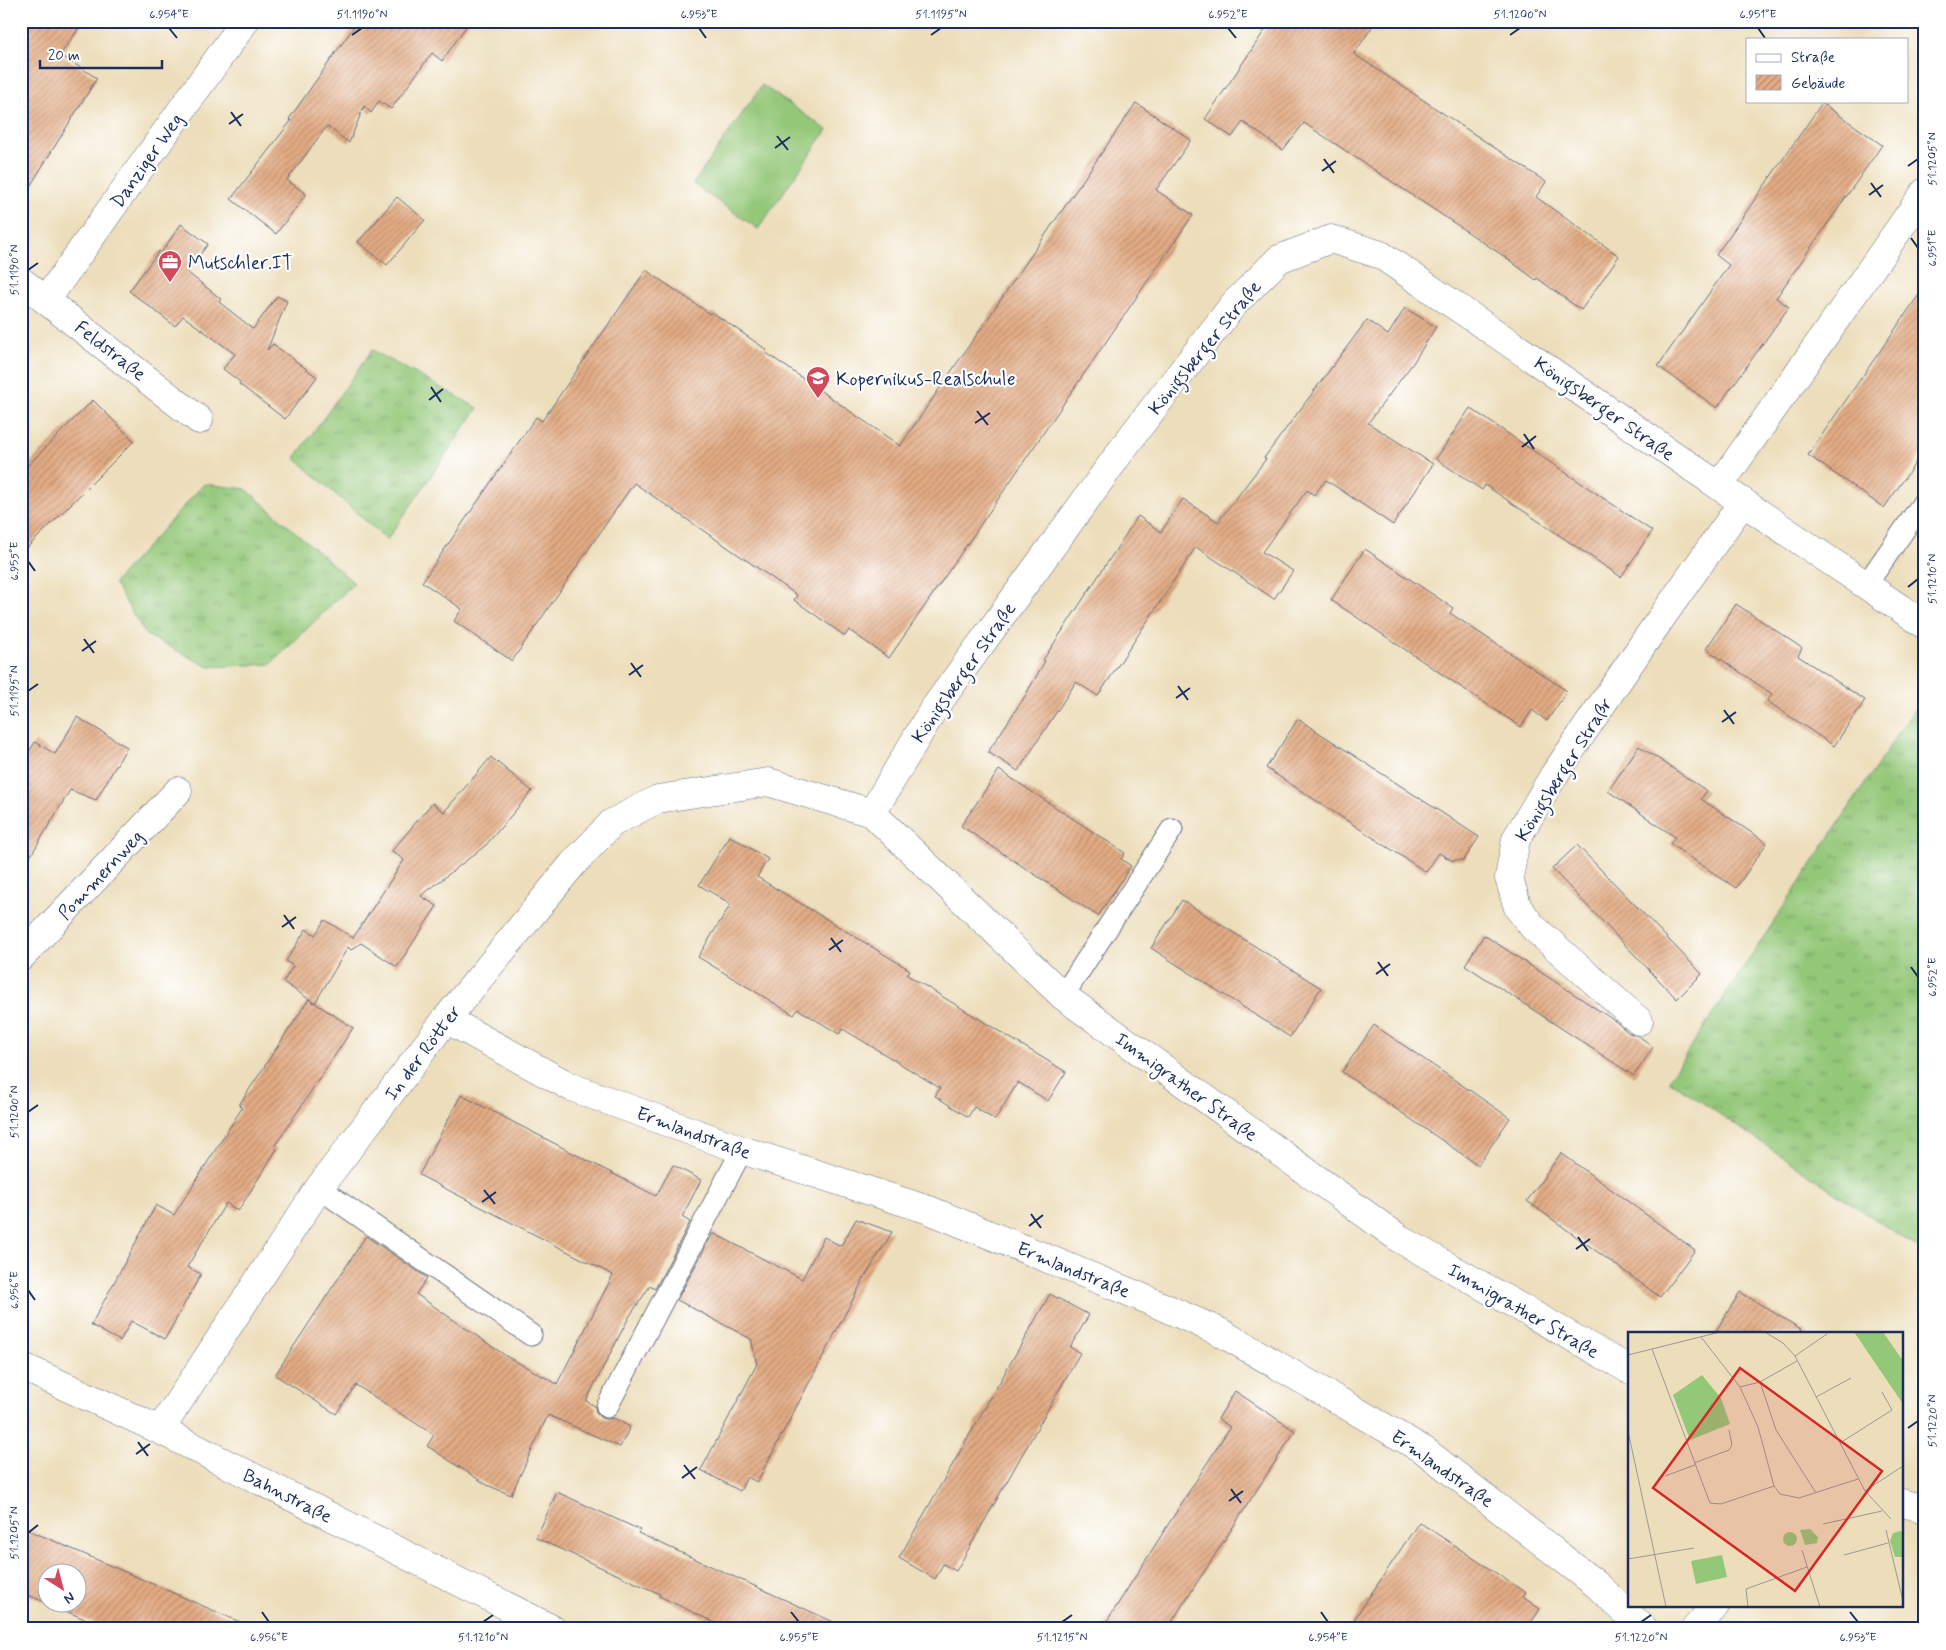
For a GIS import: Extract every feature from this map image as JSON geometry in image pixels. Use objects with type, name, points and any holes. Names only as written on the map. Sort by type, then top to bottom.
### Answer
[{"type":"street","name":"Danziger Weg","points":[[46,300],[244,21]]},
{"type":"street","points":[[1719,486],[1925,192]]},
{"type":"street","name":"Königsberger Straße","points":[[872,813],[933,710],[1135,432],[1234,304],[1279,259],[1331,239],[1380,255],[1925,624]]},
{"type":"street","name":"Feldstraße","points":[[21,281],[199,420]]},
{"type":"street","name":"Königsberger Straßr","points":[[1639,1021],[1534,928],[1518,908],[1509,878],[1516,839],[1560,767],[1743,502]]},
{"type":"street","name":"Immigrather Straße","points":[[768,782],[872,813],[1062,996],[1400,1239],[1628,1369]]},
{"type":"street","name":"In der Rötter","points":[[160,1430],[319,1188],[446,1019],[572,865],[612,823],[658,798],[768,782]]},
{"type":"street","name":"Pommernweg","points":[[21,957],[178,792]]},
{"type":"street","name":"Ermlandstraße","points":[[446,1019],[572,1087],[742,1150],[929,1210],[1141,1297],[1220,1332],[1425,1451],[1597,1585],[1644,1629]]},
{"type":"street","name":"Bahnstraße","points":[[21,1366],[160,1430],[552,1629]]},
{"type":"street","points":[[1904,1504],[1925,1509]]},
{"type":"street","points":[[1695,1629],[1712,1608]]},
{"type":"lane","points":[[1866,585],[1925,500]]},
{"type":"lane","points":[[1062,996],[1172,829]]},
{"type":"lane","points":[[607,1407],[742,1150]]},
{"type":"lane","points":[[319,1188],[531,1335]]},
{"type":"green space","points":[[762,85],[827,130],[758,229],[693,184]]},
{"type":"green space","points":[[372,350],[478,408],[387,540],[295,458]]},
{"type":"green space","points":[[204,484],[246,489],[354,583],[271,664],[209,667],[146,635],[114,583]]},
{"type":"green space","points":[[1925,693],[1925,1253],[1669,1080]]},
{"type":"building","points":[[21,21],[84,21],[60,55],[97,78],[21,201]]},
{"type":"building","points":[[358,21],[470,21],[442,61],[432,53],[391,109],[379,101],[371,113],[364,106],[349,143],[327,126],[287,180],[306,194],[276,234],[231,199],[291,121],[289,119]]},
{"type":"building","points":[[1271,21],[1376,21],[1354,54],[1546,182],[1536,197],[1619,256],[1581,310],[1537,278],[1536,280],[1505,257],[1304,123],[1283,150],[1243,122],[1232,137],[1205,119]]},
{"type":"building","points":[[1136,103],[1191,140],[1156,190],[1193,215],[889,658],[849,630],[845,636],[794,600],[797,595],[634,483],[512,661],[454,621],[462,609],[422,582],[536,417],[542,421],[646,270],[767,350],[765,352],[900,446]]},
{"type":"building","points":[[1822,103],[1882,145],[1776,298],[1789,307],[1717,408],[1658,366],[1729,265],[1716,255]]},
{"type":"building","points":[[397,197],[425,220],[387,265],[358,242]]},
{"type":"building","points":[[181,224],[208,244],[187,272],[221,299],[219,302],[253,329],[277,296],[287,301],[267,350],[273,344],[317,377],[285,419],[239,384],[240,382],[223,369],[235,354],[183,316],[175,326],[129,291],[159,251],[161,253]]},
{"type":"building","points":[[1925,286],[1925,449],[1884,508],[1808,455]]},
{"type":"building","points":[[1405,308],[1436,327],[1413,363],[1368,423],[1433,464],[1393,525],[1326,480],[1314,495],[1307,490],[1262,552],[1293,571],[1274,599],[1196,547],[1098,696],[1076,682],[1018,771],[988,752],[1025,696],[1045,661],[1043,660],[1138,516],[1161,532],[1183,499],[1218,522],[1367,320],[1388,335]]},
{"type":"building","points":[[93,400],[134,441],[21,554],[21,472]]},
{"type":"building","points":[[1470,408],[1652,531],[1621,577],[1485,485],[1482,490],[1436,459]]},
{"type":"building","points":[[1365,549],[1453,608],[1450,613],[1567,691],[1547,721],[1532,710],[1521,727],[1331,600]]},
{"type":"building","points":[[1736,604],[1802,648],[1798,656],[1865,700],[1834,746],[1767,701],[1772,694],[1706,649]]},
{"type":"building","points":[[77,717],[127,747],[96,800],[70,790],[21,872],[21,765],[35,742],[55,754]]},
{"type":"building","points":[[1298,719],[1479,837],[1464,860],[1451,860],[1439,853],[1426,872],[1266,768]]},
{"type":"building","points":[[1639,746],[1707,791],[1701,799],[1767,843],[1736,888],[1670,844],[1675,837],[1608,791]]},
{"type":"building","points":[[491,757],[532,791],[486,845],[421,896],[437,906],[397,967],[361,943],[351,950],[348,947],[315,1003],[283,982],[293,966],[286,961],[306,929],[315,935],[325,920],[353,938],[404,860],[392,851],[432,803],[444,812]]},
{"type":"building","points":[[999,770],[1125,853],[1121,859],[1131,866],[1098,916],[961,826]]},
{"type":"building","points":[[730,836],[768,859],[757,877],[910,970],[907,975],[1066,1072],[1048,1101],[1018,1082],[995,1120],[974,1107],[968,1117],[935,1096],[940,1088],[843,1029],[839,1034],[798,1009],[794,1015],[698,957],[731,904],[699,885]]},
{"type":"building","points":[[1577,845],[1702,974],[1677,999],[1552,869]]},
{"type":"building","points":[[1182,900],[1321,988],[1290,1037],[1151,948]]},
{"type":"building","points":[[1484,935],[1615,1021],[1629,1033],[1639,1036],[1653,1047],[1634,1076],[1465,965]]},
{"type":"building","points":[[309,999],[353,1028],[274,1147],[277,1149],[238,1211],[226,1203],[187,1267],[201,1274],[165,1339],[131,1321],[120,1341],[91,1325],[156,1205],[174,1215],[242,1108],[239,1105]]},
{"type":"building","points":[[1374,1025],[1510,1118],[1478,1165],[1342,1072]]},
{"type":"building","points":[[461,1095],[656,1196],[673,1165],[701,1180],[682,1217],[690,1222],[655,1289],[650,1286],[629,1317],[586,1401],[595,1406],[596,1413],[601,1418],[614,1418],[630,1427],[620,1447],[548,1415],[511,1495],[487,1485],[427,1446],[434,1435],[356,1385],[336,1414],[275,1375],[366,1236],[427,1278],[416,1294],[506,1356],[557,1384],[613,1275],[419,1175]]},
{"type":"building","points":[[1561,1153],[1695,1250],[1660,1297],[1527,1201]]},
{"type":"building","points":[[856,1219],[892,1232],[862,1282],[757,1482],[747,1477],[740,1491],[701,1470],[757,1364],[751,1339],[677,1300],[713,1233],[802,1279],[824,1237],[841,1246]]},
{"type":"building","points":[[1740,1292],[1806,1332],[1715,1332]]},
{"type":"building","points":[[1050,1294],[1089,1315],[1070,1347],[1080,1353],[956,1571],[943,1564],[935,1579],[899,1558]]},
{"type":"building","points":[[1235,1391],[1295,1431],[1167,1629],[1102,1629],[1230,1427],[1218,1419]]},
{"type":"building","points":[[557,1492],[640,1530],[638,1533],[849,1629],[728,1629],[659,1596],[660,1594],[536,1538]]},
{"type":"building","points":[[1419,1522],[1526,1593],[1523,1597],[1540,1609],[1527,1629],[1348,1629]]},
{"type":"building","points":[[21,1527],[256,1629],[108,1629],[68,1612],[88,1612],[88,1562],[38,1562],[38,1599],[21,1592]]},
{"type":"place","name":"Mutschler.IT","points":[[170,283]]},
{"type":"place","name":"Kopernikus-Realschule","points":[[818,399]]}]
